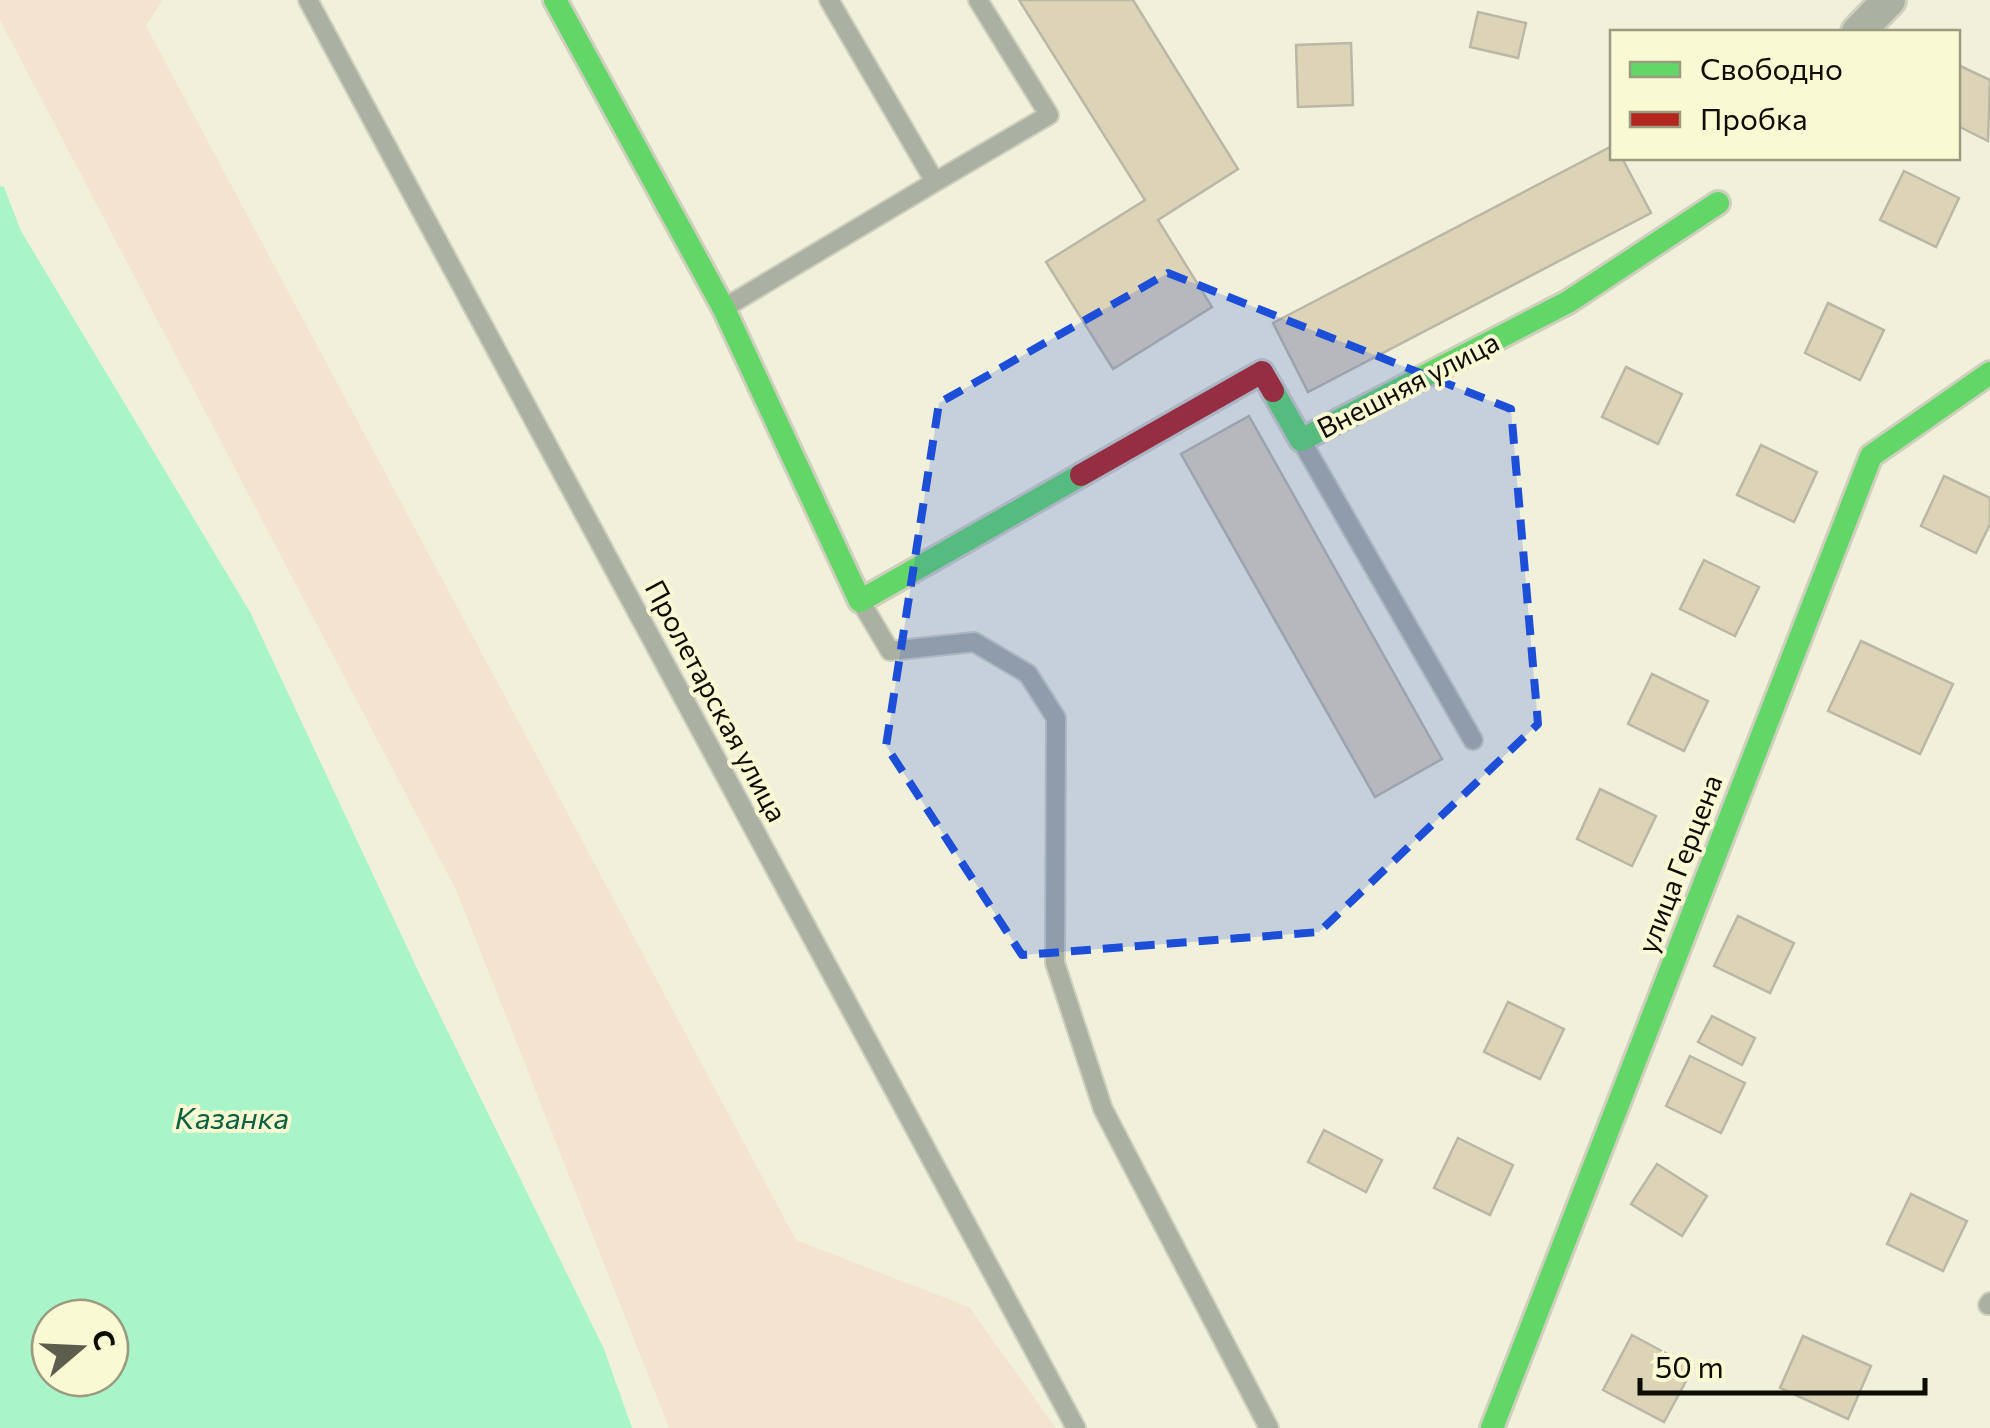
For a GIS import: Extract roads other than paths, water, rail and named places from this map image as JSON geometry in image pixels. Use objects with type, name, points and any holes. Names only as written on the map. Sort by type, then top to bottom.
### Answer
[{"type":"street","points":[[555,0],[724,308],[860,601]]},
{"type":"street","points":[[1860,30],[1889,0]]},
{"type":"street","name":"Внешняя улица","points":[[860,601],[1262,372],[1300,440],[1568,302],[1718,203]]},
{"type":"street","name":"улица Герцена","points":[[1492,1428],[1872,456],[1990,373]]},
{"type":"lane","name":"Пролетарская улица","points":[[308,0],[1076,1428]]},
{"type":"lane","points":[[829,0],[935,182]]},
{"type":"lane","points":[[724,308],[1049,115],[978,0]]},
{"type":"lane","points":[[1300,440],[1473,740]]},
{"type":"lane","points":[[860,601],[890,652],[974,642],[1028,674],[1056,718],[1055,963],[1103,1110],[1268,1428]]},
{"type":"water","name":"Казанка","points":[[0,186],[4,187],[21,231],[250,612],[421,977],[604,1349],[632,1428],[0,1428]]}]
